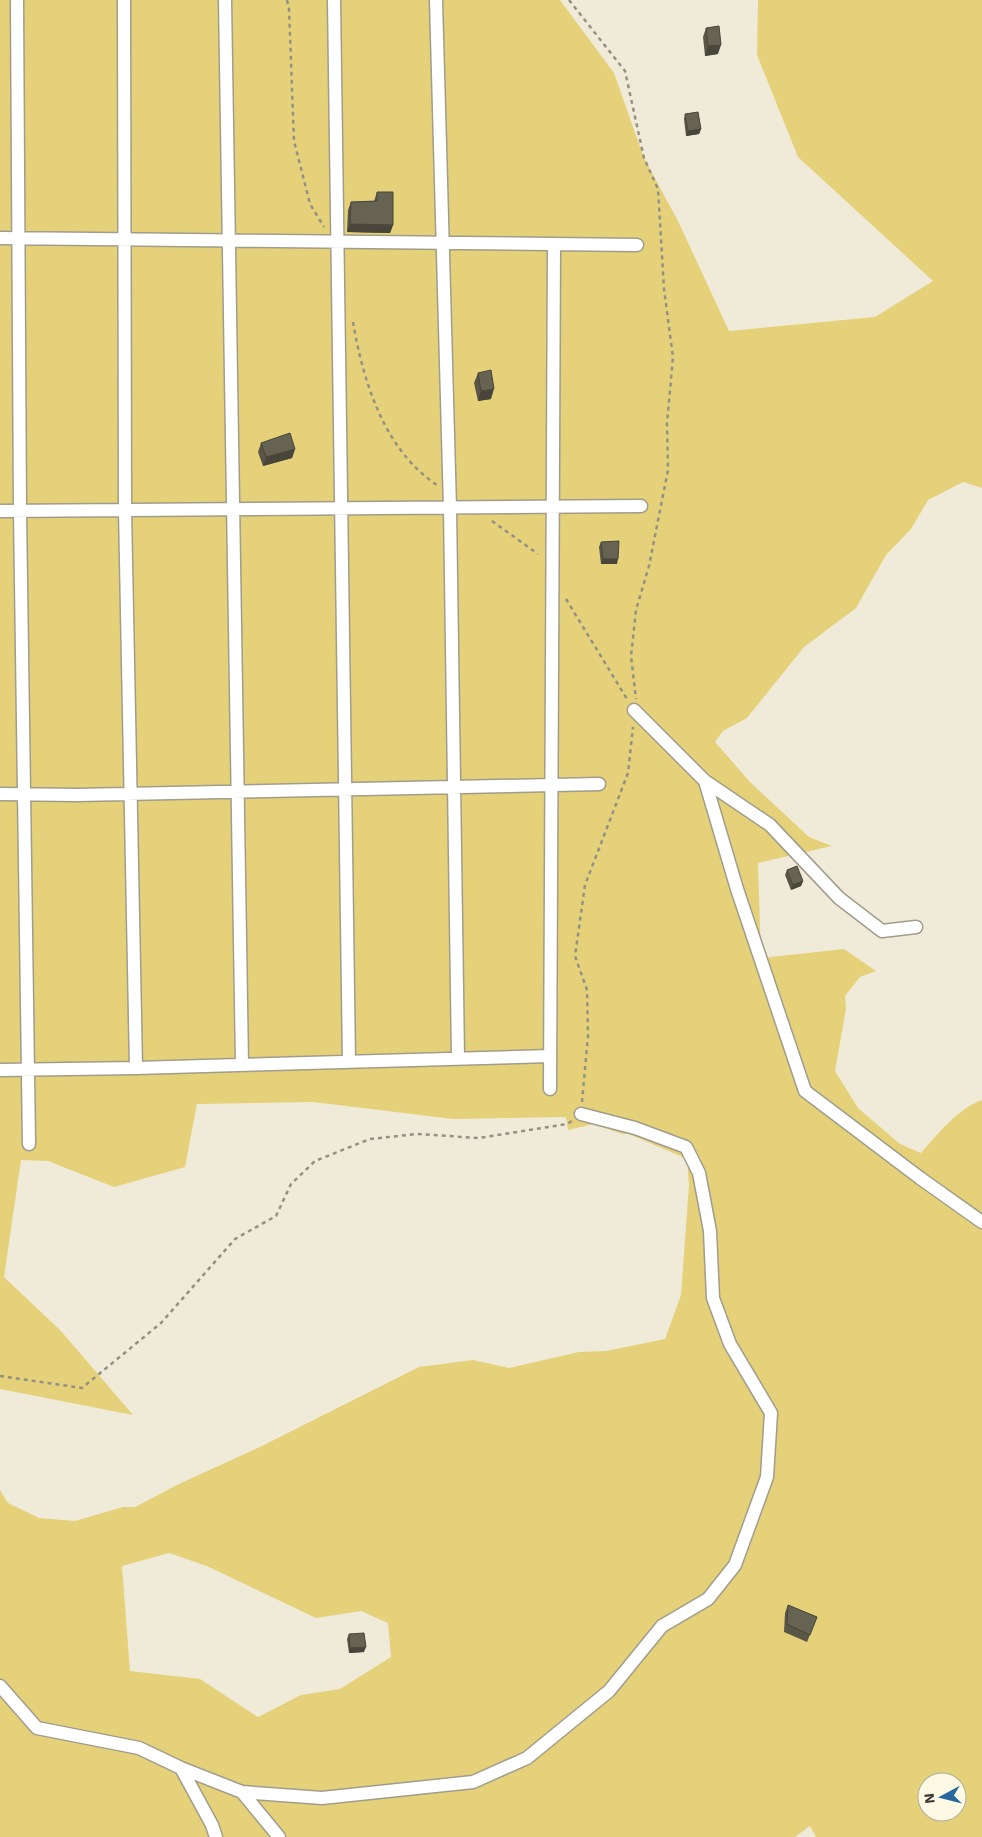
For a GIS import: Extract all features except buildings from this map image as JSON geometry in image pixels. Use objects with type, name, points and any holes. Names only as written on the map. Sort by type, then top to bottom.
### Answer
[{"type":"street","points":[[17,0],[20,511],[29,1144]]},
{"type":"street","points":[[124,0],[125,510],[136,1068]]},
{"type":"street","points":[[225,0],[242,1065]]},
{"type":"street","points":[[334,0],[335,242],[342,508],[349,1062]]},
{"type":"street","points":[[436,0],[450,493],[458,1058]]},
{"type":"street","points":[[0,238],[637,245]]},
{"type":"street","points":[[550,1089],[554,244]]},
{"type":"street","points":[[0,511],[641,506]]},
{"type":"street","points":[[634,710],[705,781],[770,825],[839,898],[882,931],[916,928]]},
{"type":"street","points":[[705,781],[736,889],[805,1091],[920,1178],[982,1222]]},
{"type":"street","points":[[0,794],[130,794],[599,784]]},
{"type":"street","points":[[0,1070],[550,1056]]},
{"type":"street","points":[[0,1686],[37,1728],[139,1748],[181,1768],[242,1792],[322,1798],[473,1782],[528,1758],[609,1691],[662,1626],[708,1599],[736,1565],[767,1477],[770,1413],[730,1344],[713,1298],[710,1231],[699,1173],[686,1146],[635,1128],[581,1114]]},
{"type":"street","points":[[181,1768],[212,1825],[216,1837]]},
{"type":"street","points":[[242,1792],[279,1837]]},
{"type":"path","points":[[287,0],[289,9],[294,141],[310,204],[335,242]]},
{"type":"path","points":[[0,1376],[82,1388],[161,1323],[235,1239],[276,1216],[291,1184],[315,1161],[370,1139],[417,1134],[478,1138],[567,1124],[581,1114],[588,1036],[587,990],[575,956],[576,947],[585,885],[628,773],[637,694],[631,656],[636,610],[649,566],[668,470],[667,423],[673,357],[664,289],[658,189],[644,158],[626,71],[569,0]]},
{"type":"path","points":[[353,320],[364,377],[398,448],[419,473],[450,493]]},
{"type":"path","points":[[471,508],[537,551],[634,710]]},
{"type":"shaded area","points":[[0,0],[560,0],[614,73],[644,158],[678,221],[729,331],[875,317],[933,281],[798,157],[757,55],[758,0],[982,0],[982,488],[963,482],[928,500],[911,529],[886,555],[856,608],[804,647],[747,718],[723,731],[715,742],[751,783],[809,837],[832,846],[758,863],[761,958],[844,949],[876,971],[860,977],[845,996],[846,1009],[835,1071],[858,1108],[900,1144],[921,1153],[941,1130],[964,1109],[982,1100],[982,1837],[816,1837],[810,1826],[795,1837],[0,1837],[0,1490],[8,1503],[39,1518],[75,1521],[123,1507],[135,1507],[419,1367],[473,1360],[509,1368],[579,1352],[606,1351],[665,1339],[681,1295],[689,1185],[687,1159],[629,1134],[622,1134],[593,1124],[568,1130],[566,1117],[453,1119],[313,1102],[197,1104],[185,1167],[114,1187],[48,1161],[21,1160],[4,1277],[61,1331],[133,1415],[0,1389]],"holes":[[[169,1553],[207,1566],[316,1618],[361,1611],[388,1623],[391,1657],[340,1689],[301,1695],[258,1717],[200,1679],[130,1671],[122,1566]]]}]
